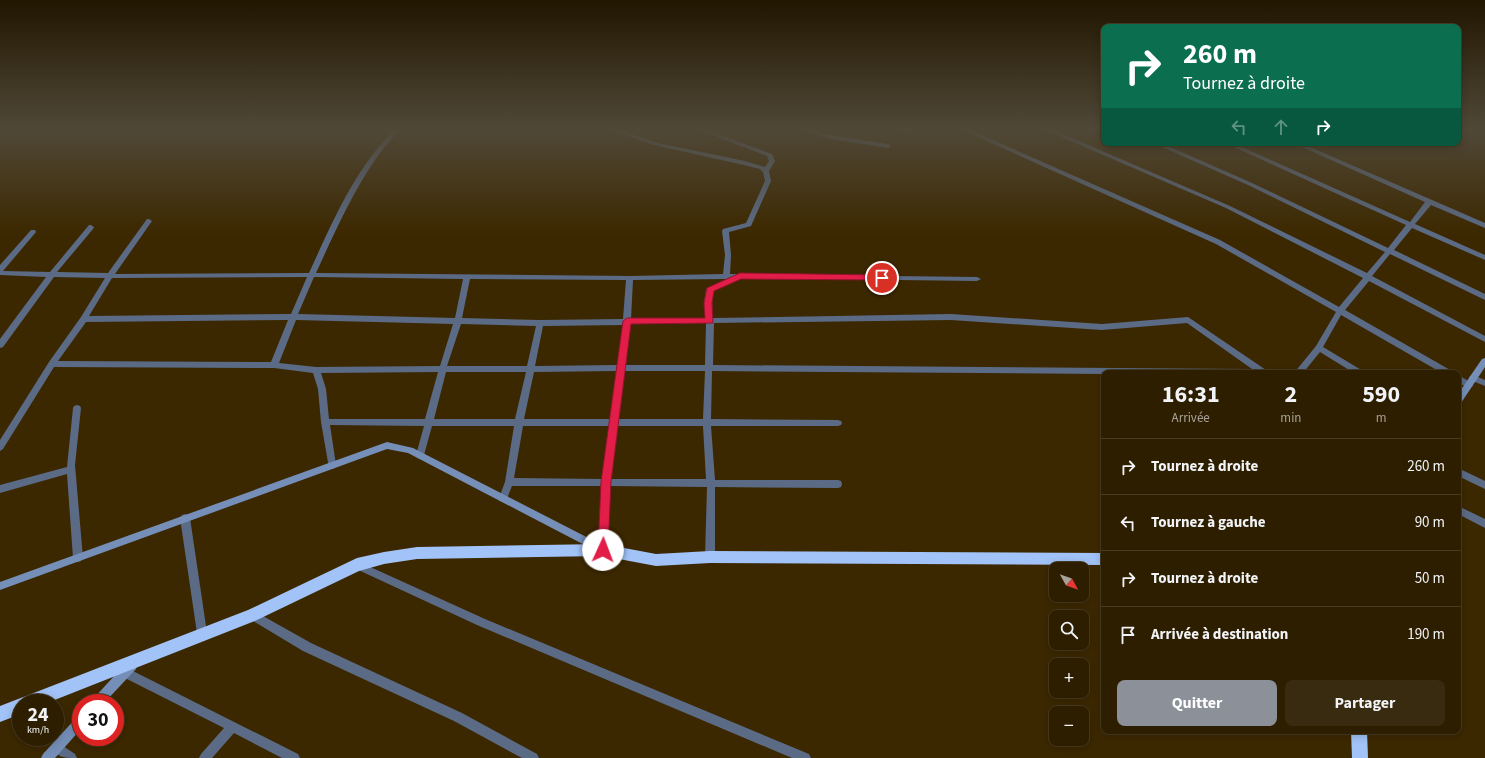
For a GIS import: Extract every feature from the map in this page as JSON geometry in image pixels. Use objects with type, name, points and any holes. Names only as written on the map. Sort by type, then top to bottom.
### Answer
[{"type":"highway","points":[[49,694],[202,633],[252,615],[357,565],[417,553],[603,550],[656,560],[710,557],[1101,559]]},
{"type":"highway","points":[[0,714],[12,709]]},
{"type":"highway","points":[[1359,734],[1360,758]]},
{"type":"street","points":[[274,365],[310,275],[361,177],[371,164]]},
{"type":"street","points":[[750,164],[762,168],[766,171]]},
{"type":"street","points":[[726,276],[728,255],[725,231],[749,224],[768,181],[766,171],[770,164]]},
{"type":"street","points":[[1043,164],[1218,242],[1444,370]]},
{"type":"street","points":[[1129,164],[1228,207],[1368,277],[1485,340]]},
{"type":"street","points":[[1205,164],[1250,184],[1485,297]]},
{"type":"street","points":[[1277,164],[1485,258]]},
{"type":"street","points":[[1345,164],[1485,226]]},
{"type":"street","points":[[1301,370],[1319,348],[1340,311],[1430,201]]},
{"type":"street","points":[[0,447],[52,364],[84,319],[110,276],[150,221]]},
{"type":"street","points":[[0,345],[52,274],[91,227]]},
{"type":"street","points":[[0,270],[33,232]]},
{"type":"street","points":[[0,273],[110,276],[310,275],[630,278],[740,276],[977,279]]},
{"type":"street","points":[[420,455],[430,423],[443,368],[458,321],[467,276]]},
{"type":"street","points":[[710,557],[711,484],[707,423],[710,321],[708,303],[710,290],[740,276]]},
{"type":"street","points":[[0,586],[387,445],[410,450],[603,550],[606,482],[627,321],[630,278]]},
{"type":"street","points":[[84,319],[292,317],[540,323],[951,317],[1102,327],[1188,320],[1260,370]]},
{"type":"street","points":[[503,498],[509,482],[519,422],[540,323]]},
{"type":"street","points":[[1319,348],[1355,370]]},
{"type":"street","points":[[1461,396],[1485,361]]},
{"type":"street","points":[[52,364],[274,365],[316,370],[443,368],[708,368],[1101,372]]},
{"type":"street","points":[[316,370],[322,389],[325,422],[332,465]]},
{"type":"street","points":[[1461,379],[1485,383]]},
{"type":"street","points":[[77,408],[71,469],[78,558]]},
{"type":"street","points":[[325,422],[838,423]]},
{"type":"street","points":[[0,489],[71,469]]},
{"type":"street","points":[[1461,473],[1485,485]]},
{"type":"street","points":[[509,482],[838,484]]},
{"type":"street","points":[[1461,512],[1485,524]]},
{"type":"street","points":[[185,518],[202,633]]},
{"type":"street","points":[[357,565],[481,622],[805,758]]},
{"type":"street","points":[[252,615],[307,647],[458,717],[533,758]]},
{"type":"street","points":[[105,694],[139,658]]},
{"type":"street","points":[[125,672],[294,758]]},
{"type":"street","points":[[206,758],[232,727]]},
{"type":"street","points":[[47,758],[72,731]]},
{"type":"street","points":[[57,747],[71,758]]},
{"type":"route","points":[[603,550],[606,482],[627,321],[710,321],[708,303],[710,290],[740,276],[882,278]]}]
